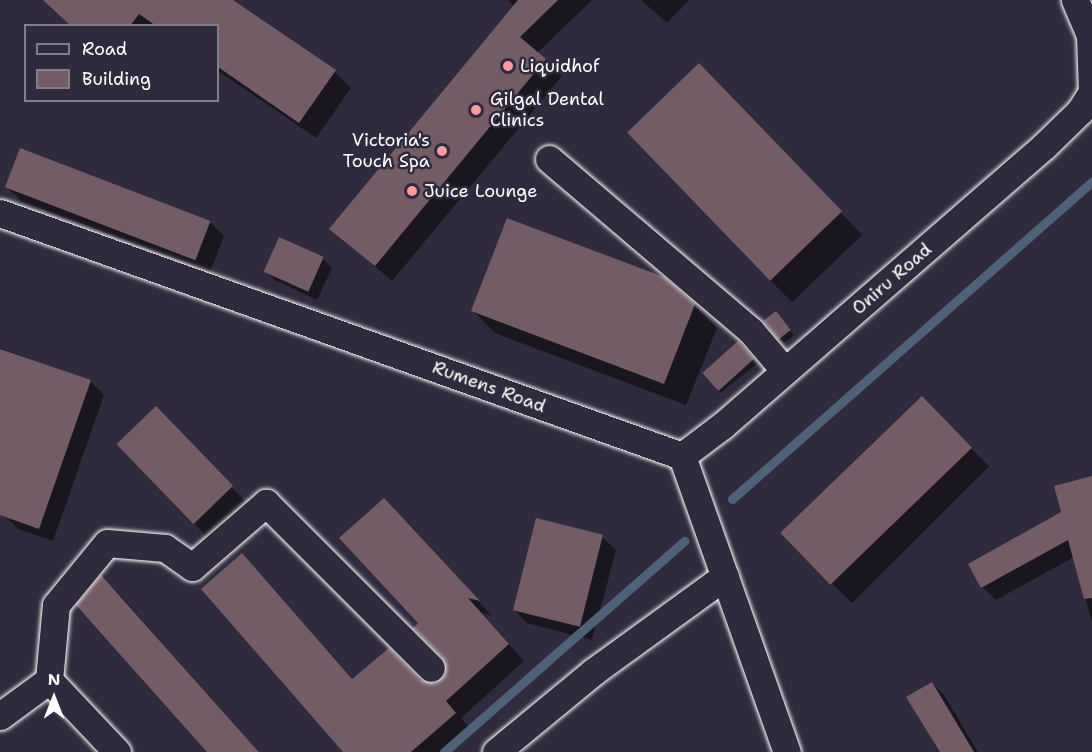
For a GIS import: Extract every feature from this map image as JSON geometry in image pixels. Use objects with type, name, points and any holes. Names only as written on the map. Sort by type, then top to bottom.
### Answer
[{"type":"street","points":[[1075,0],[1090,35],[1092,92]]},
{"type":"street","name":"Oniru Road","points":[[682,456],[785,371],[1044,146],[1080,111],[1092,92]]},
{"type":"street","points":[[549,159],[752,331],[785,371]]},
{"type":"street","name":"Rumens Road","points":[[0,213],[682,456]]},
{"type":"street","points":[[682,456],[787,752]]},
{"type":"street","points":[[0,716],[49,680],[56,605],[107,543],[165,548],[192,567],[266,503],[431,668]]},
{"type":"street","points":[[496,752],[593,672],[725,576]]},
{"type":"street","points":[[49,680],[117,752]]},
{"type":"building","points":[[43,0],[233,0],[336,70],[299,123],[219,68],[219,24],[153,24],[139,14],[132,24],[69,24]]},
{"type":"building","points":[[518,0],[558,0],[520,37],[546,59],[375,266],[329,229]]},
{"type":"building","points":[[699,63],[842,211],[770,281],[627,132]]},
{"type":"building","points":[[20,148],[210,221],[195,260],[5,187]]},
{"type":"building","points":[[507,218],[664,277],[695,304],[664,384],[471,311]]},
{"type":"building","points":[[279,237],[324,257],[308,292],[264,272]]},
{"type":"building","points":[[776,311],[791,330],[778,340],[763,321]]},
{"type":"building","points":[[738,341],[754,359],[718,391],[702,373]]},
{"type":"building","points":[[0,349],[91,380],[39,529],[0,515]]},
{"type":"building","points":[[922,396],[972,448],[830,585],[780,533]]},
{"type":"building","points":[[156,406],[233,486],[194,524],[116,444]]},
{"type":"building","points":[[1092,476],[1092,598],[1084,599],[1068,540],[981,588],[968,564],[1061,512],[1054,486]]},
{"type":"building","points":[[384,498],[480,601],[468,598],[509,644],[446,701],[456,713],[411,752],[343,752],[201,589],[242,553],[352,679],[389,648],[420,680],[436,683],[446,673],[442,657],[413,628],[418,623],[339,538]]},
{"type":"building","points":[[536,518],[603,535],[580,627],[513,610]]},
{"type":"building","points":[[101,575],[259,752],[207,752],[76,605]]},
{"type":"building","points":[[932,682],[974,752],[940,752],[906,697]]},
{"type":"waterway","points":[[732,499],[1092,182]]},
{"type":"waterway","points":[[444,752],[684,541]]},
{"type":"place","name":"Liquidhof","points":[[508,66]]},
{"type":"place","name":"Gilgal Dental Clinics","points":[[476,110]]},
{"type":"place","name":"Victoria's Touch Spa","points":[[442,151]]},
{"type":"place","name":"Juice Lounge","points":[[412,191]]}]
